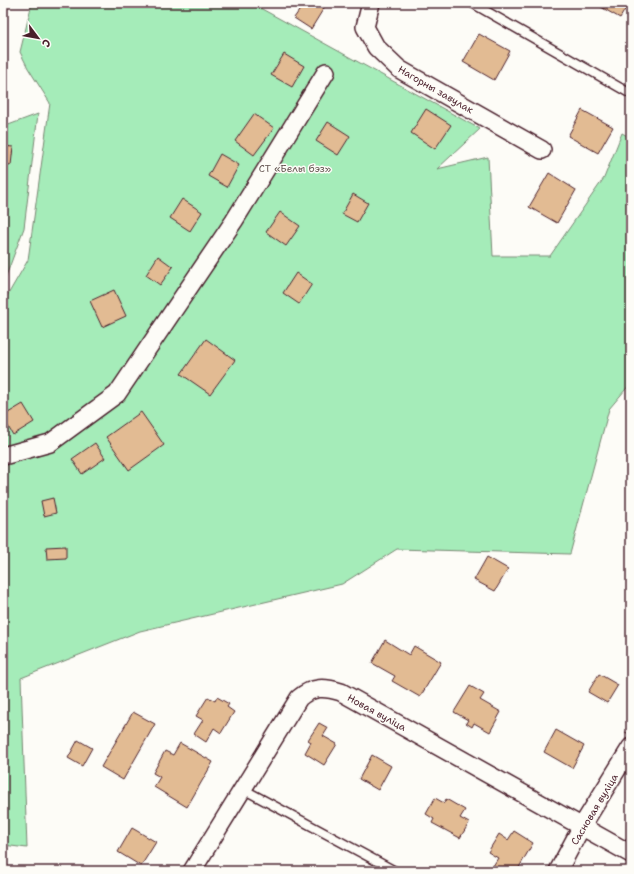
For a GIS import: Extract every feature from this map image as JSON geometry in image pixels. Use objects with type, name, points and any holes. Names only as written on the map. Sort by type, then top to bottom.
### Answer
[{"type":"street","name":"Нагорны завулак","points":[[371,3],[365,27],[376,46],[399,69],[542,150]]},
{"type":"street","points":[[3,456],[50,443],[117,394],[234,221],[326,72]]},
{"type":"street","name":"Новая вуліца","points":[[192,871],[299,698],[307,691],[327,688],[341,692],[631,854]]},
{"type":"street","name":"Сасновая вуліца","points":[[558,871],[627,743]]},
{"type":"lane","points":[[472,3],[631,94]]},
{"type":"lane","points":[[243,788],[394,871]]},
{"type":"path","points":[[627,743],[631,725]]},
{"type":"green space","name":"СТ «Белы бэз»","points":[[32,3],[251,3],[480,129],[437,169],[488,157],[493,256],[550,256],[604,178],[622,133],[631,138],[631,383],[609,409],[570,554],[397,549],[342,584],[140,631],[21,678],[27,848],[3,845],[3,303],[28,260],[50,103],[28,68],[20,52]]},
{"type":"green space","points":[[38,114],[24,228],[3,284],[3,127]]},
{"type":"building","points":[[293,3],[327,3],[311,29],[294,18],[301,8]]},
{"type":"building","points":[[594,3],[629,3],[620,18]]},
{"type":"building","points":[[479,34],[510,51],[494,80],[463,62]]},
{"type":"building","points":[[284,54],[304,66],[292,87],[271,75]]},
{"type":"building","points":[[426,109],[451,125],[435,149],[411,133]]},
{"type":"building","points":[[582,110],[613,127],[598,153],[568,136]]},
{"type":"building","points":[[254,114],[274,128],[254,155],[235,141]]},
{"type":"building","points":[[328,122],[350,136],[338,155],[316,141]]},
{"type":"building","points":[[3,146],[13,147],[11,165],[3,164]]},
{"type":"building","points":[[220,154],[239,165],[227,187],[208,176]]},
{"type":"building","points":[[549,173],[576,190],[557,223],[529,207]]},
{"type":"building","points":[[353,194],[368,203],[357,222],[342,214]]},
{"type":"building","points":[[182,199],[202,212],[190,231],[170,218]]},
{"type":"building","points":[[280,212],[300,226],[286,246],[266,232]]},
{"type":"building","points":[[158,256],[173,267],[160,285],[146,275]]},
{"type":"building","points":[[296,273],[312,284],[299,304],[283,293]]},
{"type":"building","points":[[114,290],[126,316],[102,327],[90,301]]},
{"type":"building","points":[[206,339],[235,360],[210,394],[181,374]]},
{"type":"building","points":[[23,404],[34,422],[13,435],[3,416]]},
{"type":"building","points":[[141,412],[164,445],[129,470],[106,437]]},
{"type":"building","points":[[95,443],[105,458],[82,474],[72,459]]},
{"type":"building","points":[[53,498],[56,513],[44,516],[41,501]]},
{"type":"building","points":[[66,546],[66,558],[47,559],[46,547]]},
{"type":"building","points":[[487,557],[508,569],[495,591],[474,580]]},
{"type":"building","points":[[385,640],[409,655],[414,646],[441,662],[420,697],[392,681],[395,676],[372,663]]},
{"type":"building","points":[[599,674],[618,685],[607,703],[588,692]]},
{"type":"building","points":[[470,686],[484,694],[480,700],[501,712],[490,732],[474,723],[472,727],[466,723],[468,720],[454,712]]},
{"type":"building","points":[[208,697],[215,701],[217,697],[229,704],[227,707],[234,712],[221,733],[214,728],[206,742],[194,734],[203,720],[196,716]]},
{"type":"building","points":[[133,712],[155,724],[123,780],[101,767]]},
{"type":"building","points":[[319,723],[328,728],[323,736],[337,744],[324,765],[305,753],[311,742],[308,740]]},
{"type":"building","points":[[556,730],[584,746],[572,768],[544,752]]},
{"type":"building","points":[[78,740],[92,748],[82,766],[68,758]]},
{"type":"building","points":[[180,743],[213,762],[187,807],[154,787],[160,777],[153,773],[165,751],[173,755]]},
{"type":"building","points":[[372,755],[391,766],[378,790],[359,779]]},
{"type":"building","points":[[435,798],[444,803],[446,799],[465,810],[460,818],[469,823],[460,838],[432,823],[434,819],[426,814]]},
{"type":"building","points":[[132,828],[156,842],[141,866],[118,852]]},
{"type":"building","points":[[514,831],[533,843],[517,871],[502,871],[493,866],[498,858],[488,852],[499,834],[508,840]]}]
